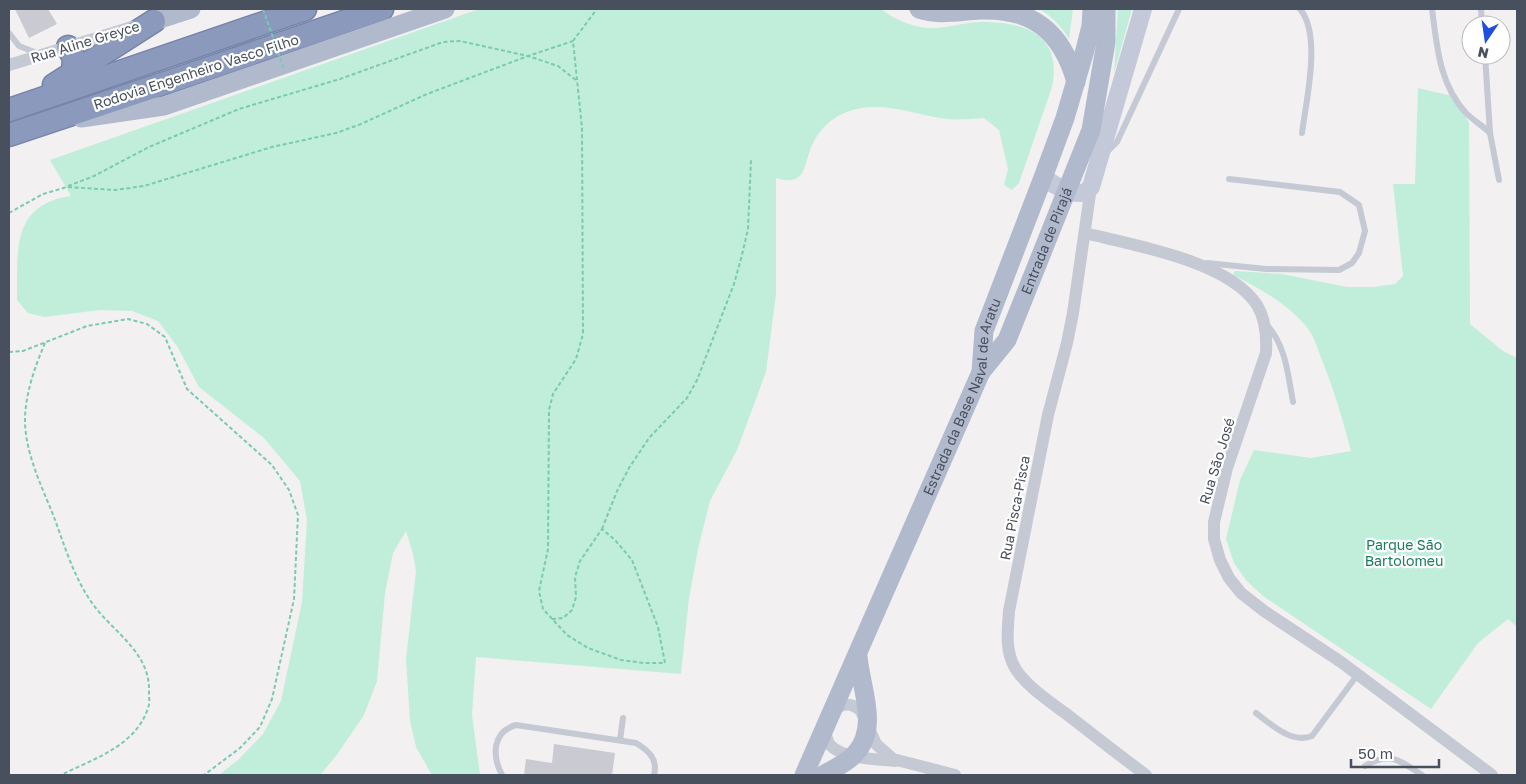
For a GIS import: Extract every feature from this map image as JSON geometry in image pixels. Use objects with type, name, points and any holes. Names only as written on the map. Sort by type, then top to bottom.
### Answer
[{"type":"highway","name":"Rodovia Engenheiro Vasco Filho","points":[[16,107],[305,9]]},
{"type":"highway","name":"Rodovia Engenheiro Vasco Filho","points":[[9,135],[177,80],[382,9]]},
{"type":"highway","points":[[16,107],[162,16]]},
{"type":"highway","points":[[68,47],[74,58],[73,73]]},
{"type":"main road","name":"Rua Aline Greyce","points":[[162,16],[190,9]]},
{"type":"main road","points":[[40,124],[164,106],[445,9]]},
{"type":"main road","points":[[919,9],[938,13],[995,10],[1027,18],[1045,28],[1063,48],[1076,82]]},
{"type":"main road","name":"Estrada da Base Naval de Aratu","points":[[804,775],[981,372],[984,331],[1044,175],[1076,82],[1091,26],[1092,9]]},
{"type":"main road","points":[[1068,190],[1091,130],[1106,42],[1106,9]]},
{"type":"main road","name":"Entrada de Pirajá","points":[[981,372],[1007,340],[1068,190]]},
{"type":"main road","points":[[823,775],[854,756],[864,739],[867,724],[867,699],[859,673],[858,655]]},
{"type":"street","name":"Entrada de Pirajá","points":[[1068,190],[1078,194],[1088,191],[1091,187],[1143,9]]},
{"type":"street","name":"Rua Aline Greyce","points":[[9,66],[162,16]]},
{"type":"street","points":[[1044,175],[1050,182],[1068,190]]},
{"type":"street","name":"Rua Pisca-Pisca","points":[[1091,187],[1073,313],[1048,415],[1009,611],[1007,636],[1013,664],[1021,676],[1039,693],[1146,775]]},
{"type":"street","name":"Rua São José","points":[[1085,233],[1187,260],[1212,270],[1233,282],[1247,293],[1258,306],[1265,323],[1266,353],[1227,468],[1214,522],[1214,539],[1220,560],[1229,578],[1241,593],[1264,612],[1358,674],[1492,775]]},
{"type":"street","points":[[833,711],[840,706],[852,705],[861,712],[876,744],[893,759],[955,775]]},
{"type":"street","points":[[825,730],[830,745],[842,752],[854,756],[904,762]]},
{"type":"lane","points":[[1099,160],[1117,142],[1179,9]]},
{"type":"lane","points":[[1300,9],[1308,20],[1311,35],[1311,60],[1302,134]]},
{"type":"lane","points":[[1432,9],[1440,62],[1449,90],[1466,113],[1490,133]]},
{"type":"lane","points":[[9,33],[18,46],[29,52],[43,55]]},
{"type":"lane","points":[[1486,65],[1490,133],[1499,180]]},
{"type":"lane","points":[[1187,260],[1217,265],[1266,269],[1339,270],[1352,263],[1359,253],[1365,231],[1359,205],[1340,192],[1229,179]]},
{"type":"lane","points":[[1265,323],[1280,343],[1293,402]]},
{"type":"lane","points":[[1256,714],[1290,736],[1303,740],[1312,736],[1358,674]]},
{"type":"lane","points":[[620,740],[623,718]]},
{"type":"lane","points":[[502,775],[495,753],[500,735],[506,728],[516,725],[636,743],[653,758],[656,768],[654,775]]},
{"type":"lane","points":[[1364,766],[1377,759],[1390,758],[1407,765],[1422,775]]},
{"type":"path","points":[[263,9],[284,69]]},
{"type":"path","points":[[67,187],[115,190],[144,186],[272,147],[336,133],[361,124],[427,94],[573,41],[597,9]]},
{"type":"path","points":[[9,213],[43,194],[94,176],[149,147],[239,109],[340,79],[443,42],[460,41],[528,56],[558,66],[577,81]]},
{"type":"path","points":[[573,41],[582,128],[583,334],[576,360],[553,394],[550,410],[548,549],[539,591],[543,609],[567,635],[588,648],[621,660],[665,663],[658,627],[632,560],[615,540],[602,530]]},
{"type":"path","points":[[552,619],[563,618],[572,610],[576,597],[575,577],[580,560],[602,530],[617,491],[629,468],[649,438],[687,398],[697,380],[734,284],[742,255],[748,229],[751,160]]},
{"type":"path","points":[[9,352],[23,351],[87,326],[128,319],[147,324],[165,337],[187,389],[272,465],[289,490],[298,515],[294,599],[272,699],[260,727],[240,748],[204,775]]},
{"type":"path","points":[[46,342],[33,373],[28,397],[25,419],[28,444],[40,482],[78,579],[94,606],[130,644],[145,666],[150,684],[149,706],[141,724],[128,738],[111,750],[61,775]]},
{"type":"green space","points":[[479,9],[881,9],[902,22],[926,28],[979,22],[1011,24],[1025,28],[1036,34],[1046,43],[1052,54],[1054,69],[1052,87],[1019,183],[1012,190],[1004,185],[1008,169],[999,130],[984,118],[946,119],[881,107],[855,109],[833,119],[821,130],[815,139],[803,172],[799,177],[794,180],[776,178],[776,294],[766,372],[737,450],[710,501],[698,549],[689,598],[681,674],[476,657],[472,715],[480,775],[432,775],[416,747],[410,721],[406,659],[416,571],[406,531],[393,553],[385,593],[377,681],[364,715],[336,756],[320,775],[219,775],[239,759],[263,734],[281,701],[302,602],[307,520],[300,481],[264,438],[199,387],[177,346],[158,321],[132,311],[100,310],[44,317],[28,313],[17,300],[18,248],[22,233],[27,220],[37,209],[51,201],[71,196],[50,160]]},
{"type":"green space","points":[[1039,9],[1073,9],[1069,39],[1056,22]]},
{"type":"green space","points":[[1118,9],[1132,9],[1114,73]]},
{"type":"green space","name":"Parque São Bartolomeu","points":[[1418,88],[1452,96],[1469,122],[1470,324],[1503,351],[1517,358],[1517,627],[1508,619],[1478,643],[1431,709],[1263,596],[1246,580],[1234,563],[1226,539],[1240,480],[1254,450],[1311,458],[1351,451],[1330,383],[1311,333],[1298,317],[1281,303],[1233,275],[1235,271],[1282,274],[1347,287],[1373,287],[1395,284],[1403,276],[1393,184],[1415,184]]},
{"type":"building","points":[[15,9],[48,9],[57,24],[29,38]]},
{"type":"building","points":[[554,744],[615,753],[612,775],[524,775],[526,759],[552,763]]}]
